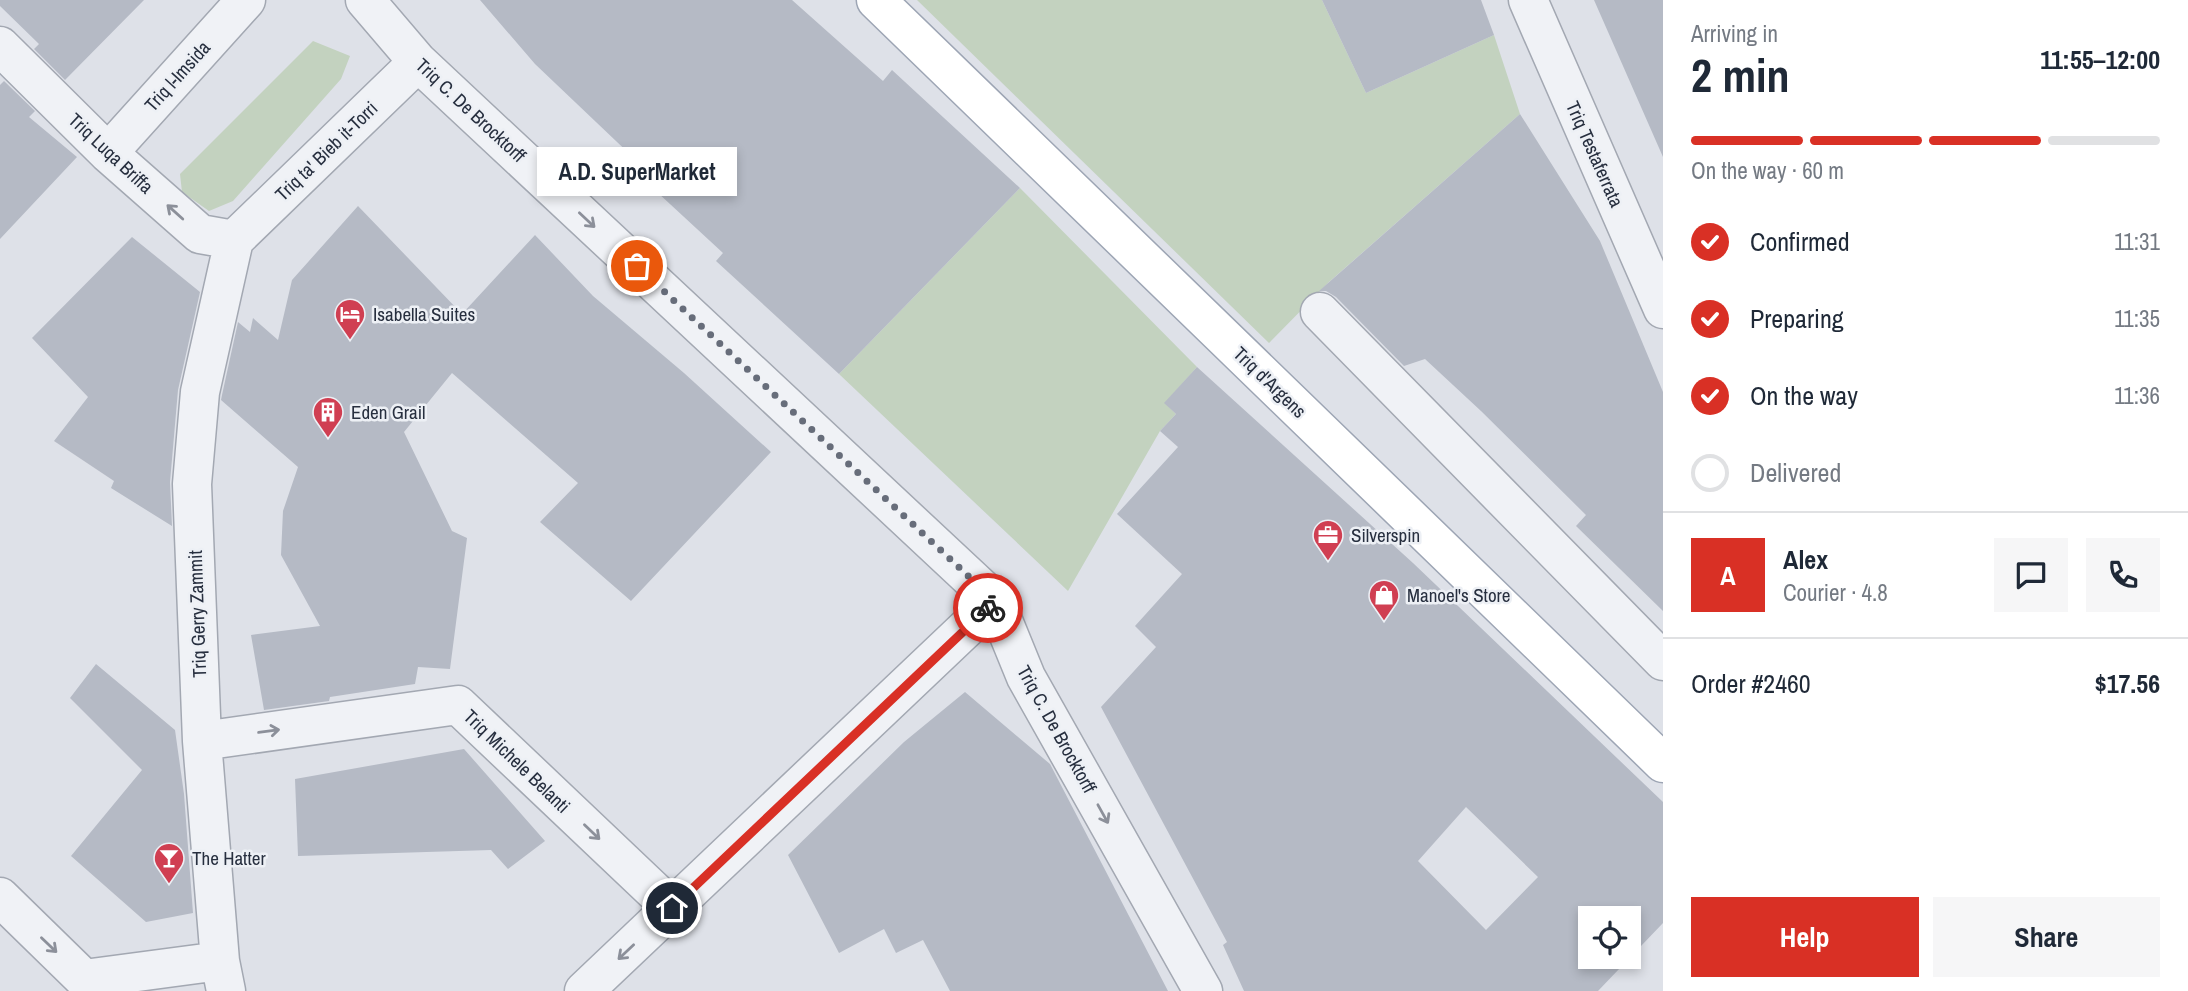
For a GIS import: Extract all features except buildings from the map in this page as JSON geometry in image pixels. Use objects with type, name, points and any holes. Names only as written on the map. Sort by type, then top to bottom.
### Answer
[{"type":"main road","name":"Triq d'Argens","points":[[876,0],[1663,764]]},
{"type":"street","name":"Triq l-Imsida","points":[[108,153],[246,0]]},
{"type":"street","name":"Triq C. De Brocktorff","points":[[365,0],[418,62],[995,601],[1026,677],[1203,991]]},
{"type":"street","name":"Triq Testaferrata","points":[[1528,0],[1663,309]]},
{"type":"street","name":"Triq Luqa Briffa","points":[[0,46],[108,153],[200,234],[234,240]]},
{"type":"street","name":"Triq ta' Bieb it-Torri","points":[[234,240],[418,62]]},
{"type":"street","name":"Triq Gerry Zammit","points":[[223,976],[202,741],[192,484],[200,392],[234,240]]},
{"type":"street","points":[[1320,312],[1663,661]]},
{"type":"street","points":[[584,991],[995,601]]},
{"type":"street","name":"Triq Michele Belanti","points":[[202,741],[458,705],[672,908]]},
{"type":"street","points":[[0,897],[84,979],[223,976]]},
{"type":"green space","points":[[917,0],[1322,0],[1366,93],[1494,35],[1520,114],[1329,282],[1269,343]]},
{"type":"green space","points":[[313,41],[350,56],[341,79],[233,201],[209,211],[182,192],[180,174]]},
{"type":"green space","points":[[1020,188],[1197,367],[1165,403],[1176,414],[1160,431],[1068,591],[839,374]]},
{"type":"way so far","points":[[637,266],[995,601],[988,608]]},
{"type":"place","name":"A.D. SuperMarket","points":[[637,266]]},
{"type":"place","name":"Isabella Suites","points":[[350,341]]},
{"type":"place","name":"Eden Grail","points":[[328,439]]},
{"type":"place","name":"Silverspin","points":[[1328,562]]},
{"type":"place","name":"Manoel's Store","points":[[1384,622]]},
{"type":"place","name":"The Hatter","points":[[169,885]]},
{"type":"route","points":[[672,908],[988,608]]}]
